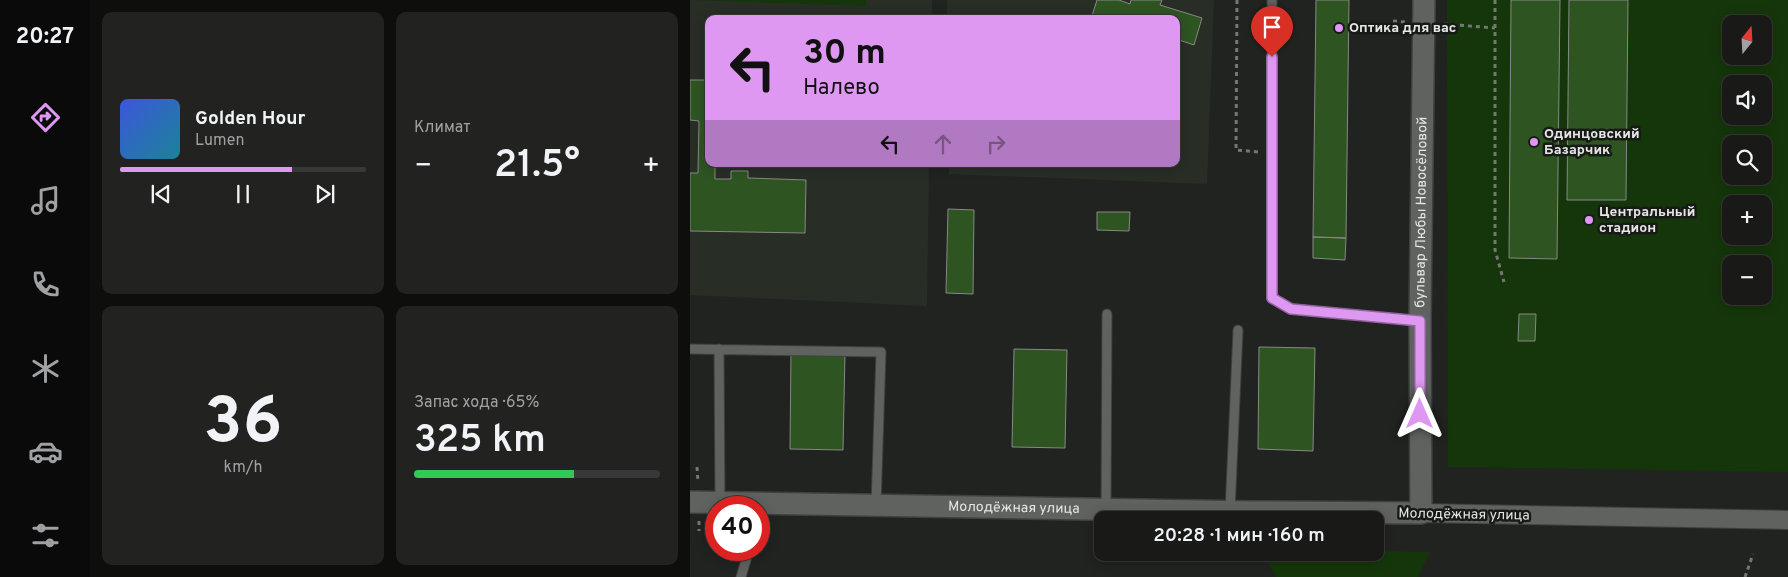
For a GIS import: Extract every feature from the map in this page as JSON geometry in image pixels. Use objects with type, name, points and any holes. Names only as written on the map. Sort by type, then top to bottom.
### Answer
[{"type":"street","name":"бульвар Любы Новосёловой","points":[[1421,513],[1420,321],[1424,0]]},
{"type":"street","name":"Молодёжная улица","points":[[690,502],[705,502]]},
{"type":"street","name":"Молодёжная улица","points":[[770,509],[876,506],[1168,511]]},
{"type":"street","name":"Молодёжная улица","points":[[1384,513],[1788,520]]},
{"type":"lane","points":[[1272,0],[1272,298],[1291,309],[1420,321]]},
{"type":"lane","points":[[1106,510],[1108,314]]},
{"type":"lane","points":[[1230,511],[1238,330]]},
{"type":"lane","points":[[690,349],[881,352],[876,506]]},
{"type":"lane","points":[[719,349],[720,496]]},
{"type":"lane","points":[[741,577],[746,561]]},
{"type":"path","points":[[1237,0],[1236,150],[1272,152]]},
{"type":"path","points":[[1496,0],[1495,250],[1504,282]]},
{"type":"path","points":[[1745,577],[1753,554]]},
{"type":"shaded area","points":[[690,0],[932,0],[932,15],[705,15],[705,167],[929,167],[927,306],[690,295]]},
{"type":"shaded area","points":[[947,0],[1214,0],[1207,184],[949,174],[949,167],[1180,167],[1180,15],[947,15]]},
{"type":"green space","points":[[690,0],[866,0],[866,6]]},
{"type":"green space","name":"Центральный стадион","points":[[1447,0],[1788,0],[1788,472],[1448,467]]},
{"type":"green space","points":[[1384,551],[1430,552],[1418,577],[1276,577],[1267,561],[1384,561]]},
{"type":"building","points":[[1097,0],[1119,0],[1130,4],[1131,0],[1162,0],[1160,5],[1202,18],[1194,45],[1180,40],[1180,15],[1092,15]]},
{"type":"building","points":[[1316,0],[1349,0],[1346,238],[1313,237]]},
{"type":"building","name":"Одинцовский Базарчик","points":[[1511,0],[1560,0],[1557,259],[1509,258]]},
{"type":"building","points":[[1569,0],[1628,0],[1626,200],[1567,200]]},
{"type":"building","points":[[690,80],[705,80],[705,167],[715,167],[715,179],[731,179],[731,171],[748,171],[748,178],[806,180],[805,233],[690,231],[690,173],[698,173],[699,121],[690,120]]},
{"type":"building","points":[[948,209],[974,210],[973,294],[946,293]]},
{"type":"building","points":[[1097,212],[1130,212],[1129,231],[1097,230]]},
{"type":"building","points":[[1313,237],[1346,238],[1345,260],[1313,258]]},
{"type":"building","points":[[1519,314],[1536,314],[1535,341],[1518,341]]},
{"type":"building","points":[[1259,347],[1315,348],[1313,451],[1258,449]]},
{"type":"building","points":[[1014,349],[1067,350],[1065,448],[1012,447]]},
{"type":"building","points":[[791,351],[845,353],[843,450],[790,449]]},
{"type":"place","name":"Оптика для вас","points":[[1339,28]]},
{"type":"place","name":"Одинцовский Базарчик","points":[[1534,142]]},
{"type":"place","name":"Центральный стадион","points":[[1589,220]]},
{"type":"route","points":[[1272,57],[1272,298],[1291,309],[1392,320],[1420,321],[1420,414]]}]
